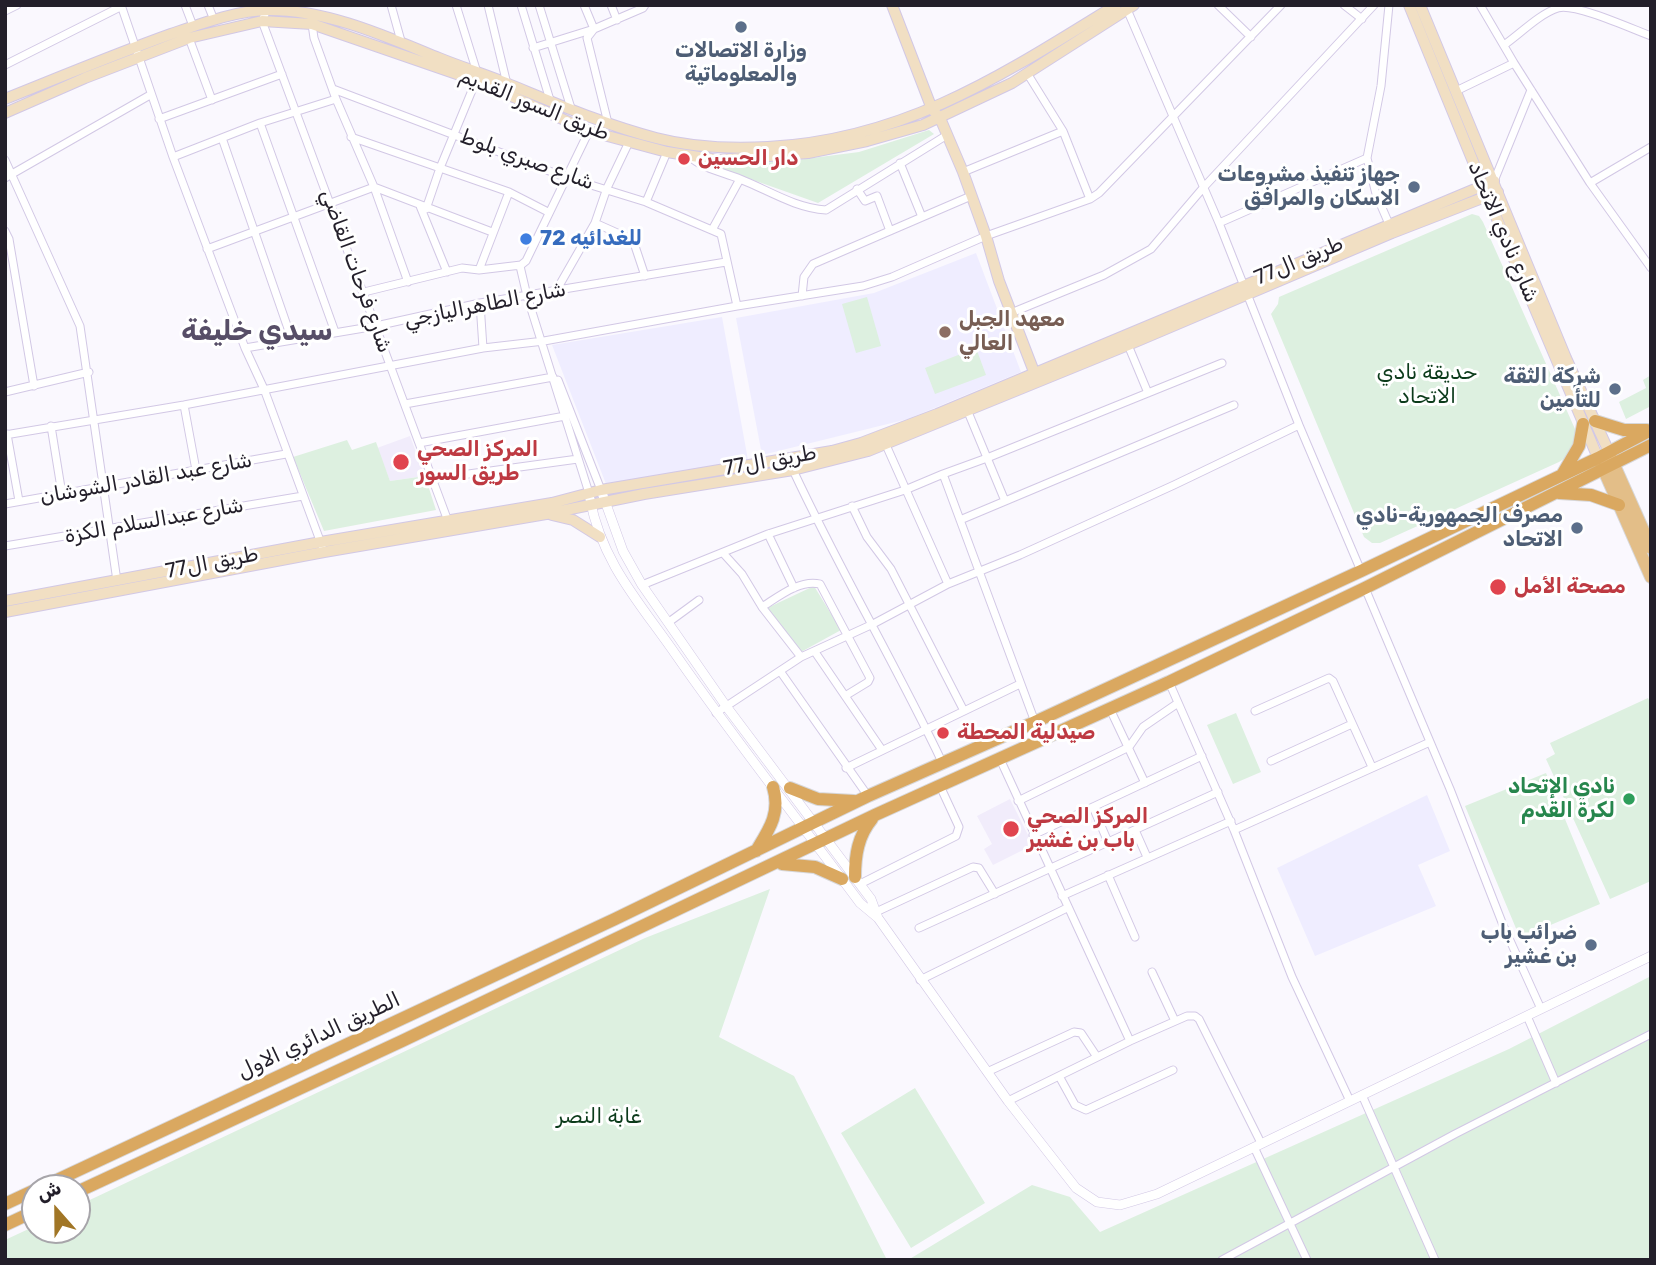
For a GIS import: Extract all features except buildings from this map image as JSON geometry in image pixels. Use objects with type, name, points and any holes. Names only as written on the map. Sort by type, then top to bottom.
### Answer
[{"type":"highway","points":[[1562,475],[1589,423],[1624,430],[1651,429]]},
{"type":"highway","points":[[1606,461],[1651,429]]},
{"type":"highway","points":[[1606,461],[1651,445]]},
{"type":"highway","name":"الطريق الدائري الاول","points":[[69,1174],[615,919],[942,762],[1035,722],[1562,475],[1606,461]]},
{"type":"highway","name":"الطريق الدائري الاول","points":[[91,1186],[390,1047],[875,815],[1169,682],[1552,494],[1606,461]]},
{"type":"highway","points":[[1552,494],[1581,493],[1601,497],[1619,505]]},
{"type":"highway","points":[[756,851],[775,817],[773,787]]},
{"type":"highway","points":[[790,788],[818,799],[863,799]]},
{"type":"highway","points":[[775,865],[815,867],[852,880],[860,837],[875,815]]},
{"type":"highway","name":"الطريق الدائري الاول","points":[[5,1204],[21,1196]]},
{"type":"highway","points":[[5,1225],[21,1218]]},
{"type":"main road","points":[[892,5],[932,108],[940,118],[963,172],[999,281],[1036,378]]},
{"type":"main road","name":"طريق السور القديم","points":[[5,99],[137,52],[190,38],[266,12],[312,24],[480,82],[589,131],[689,157],[718,160],[839,138],[896,123],[995,78],[1116,5]]},
{"type":"main road","name":"شارع نادي الاتحاد","points":[[1409,5],[1606,461]]},
{"type":"main road","name":"شارع نادي الاتحاد","points":[[1420,5],[1494,181]]},
{"type":"main road","name":"طريق السور القديم","points":[[5,113],[193,26],[266,12],[309,13],[401,41],[608,123],[657,138],[751,153],[841,147],[940,118],[992,93],[1129,7]]},
{"type":"main road","name":"طريق ال77","points":[[7,606],[448,521],[596,497],[861,443],[1036,378],[1389,224],[1489,192],[1494,181]]},
{"type":"main road","points":[[323,547],[546,514],[596,497],[793,470],[886,445],[968,412],[1036,378],[1128,345],[1245,289],[1392,233],[1489,192]]},
{"type":"main road","points":[[1606,461],[1619,505],[1651,578]]},
{"type":"main road","points":[[1606,461],[1651,548]]},
{"type":"main road","points":[[546,514],[573,520],[600,537]]},
{"type":"main road","name":"طريق ال77","points":[[7,606],[117,582],[323,547]]},
{"type":"street","points":[[5,11],[16,5]]},
{"type":"street","points":[[185,5],[193,26]]},
{"type":"street","points":[[208,5],[214,20]]},
{"type":"street","points":[[391,5],[401,41]]},
{"type":"street","points":[[426,209],[473,88],[480,82],[456,5]]},
{"type":"street","points":[[488,5],[507,84]]},
{"type":"street","points":[[521,5],[550,100]]},
{"type":"street","points":[[540,5],[570,108]]},
{"type":"street","points":[[584,5],[594,29]]},
{"type":"street","points":[[611,5],[617,20]]},
{"type":"street","points":[[533,48],[594,29],[645,5]]},
{"type":"street","points":[[1218,5],[1251,37]]},
{"type":"street","points":[[19,502],[6,435],[184,405],[483,348],[543,341],[875,283],[986,236],[1090,199],[1110,183],[1282,5]]},
{"type":"street","points":[[1344,5],[1362,19]]},
{"type":"street","points":[[1011,313],[1104,275],[1134,261],[1151,249],[1203,188],[1374,5]]},
{"type":"street","points":[[1389,5],[1378,107],[1367,158],[1376,194],[1389,224]]},
{"type":"street","points":[[1480,5],[1590,183],[1651,268]]},
{"type":"street","points":[[5,65],[122,6],[150,95],[207,249],[245,348],[264,389],[286,454],[323,547]]},
{"type":"street","points":[[1129,7],[1361,571]]},
{"type":"street","points":[[1504,45],[1556,9],[1577,7],[1651,36]]},
{"type":"street","name":"شارع فرحات القاضي","points":[[266,12],[282,74],[448,521]]},
{"type":"street","points":[[312,24],[314,38],[336,99],[374,187],[408,282]]},
{"type":"street","points":[[594,29],[587,38],[608,123]]},
{"type":"street","points":[[190,38],[212,100]]},
{"type":"street","points":[[1456,91],[1514,63]]},
{"type":"street","points":[[1027,73],[1063,131],[1090,199]]},
{"type":"street","points":[[159,119],[282,74]]},
{"type":"street","name":"شارع صبري بلوط","points":[[333,89],[565,177],[646,202],[712,230],[721,234],[726,262]]},
{"type":"street","points":[[1494,181],[1531,90]]},
{"type":"street","points":[[9,176],[150,95]]},
{"type":"street","points":[[173,157],[260,123],[336,99]]},
{"type":"street","points":[[260,123],[335,332]]},
{"type":"street","points":[[364,292],[461,268],[479,270],[520,266],[526,261],[589,131]]},
{"type":"street","points":[[963,172],[1063,131]]},
{"type":"street","points":[[689,157],[697,163],[780,197],[826,209],[947,135]]},
{"type":"street","points":[[351,137],[509,192],[548,212]]},
{"type":"street","points":[[222,138],[257,232],[292,340]]},
{"type":"street","points":[[556,291],[595,223],[607,188],[629,142]]},
{"type":"street","points":[[1590,183],[1651,147]]},
{"type":"street","points":[[646,202],[667,152]]},
{"type":"street","points":[[1219,223],[1367,158]]},
{"type":"street","points":[[5,160],[9,176],[80,326],[89,372],[117,582]]},
{"type":"street","points":[[900,163],[922,217]]},
{"type":"street","points":[[712,230],[740,179]]},
{"type":"street","points":[[207,249],[374,187],[492,232]]},
{"type":"street","points":[[856,189],[865,201],[877,196],[890,231]]},
{"type":"street","points":[[479,270],[509,192]]},
{"type":"street","points":[[802,296],[804,277],[813,264],[971,195]]},
{"type":"street","points":[[419,202],[447,272]]},
{"type":"street","points":[[595,223],[633,240],[645,276]]},
{"type":"street","points":[[5,231],[9,239],[34,386]]},
{"type":"street","points":[[726,262],[737,306]]},
{"type":"street","name":"شارع الطاهراليازجي","points":[[245,348],[376,326],[480,303],[726,262]]},
{"type":"street","points":[[520,266],[536,326],[596,497],[600,537],[627,589],[716,713],[773,787],[810,825]]},
{"type":"street","points":[[480,303],[483,348]]},
{"type":"street","points":[[543,341],[579,458],[596,497],[642,585],[726,706],[790,788],[822,842],[871,899],[877,915],[920,980],[1008,1101],[1076,1188],[1097,1202],[1130,1204],[1157,1194],[1651,956]]},
{"type":"street","points":[[1128,345],[1148,393]]},
{"type":"street","points":[[642,585],[768,534],[905,489],[987,458],[1222,363]]},
{"type":"street","points":[[5,392],[89,372]]},
{"type":"street","points":[[405,404],[553,377]]},
{"type":"street","points":[[184,405],[196,470]]},
{"type":"street","points":[[960,520],[1234,405]]},
{"type":"street","points":[[968,412],[1005,501]]},
{"type":"street","points":[[419,443],[565,416]]},
{"type":"street","points":[[716,713],[801,657],[873,624],[948,584],[1107,516],[1299,425]]},
{"type":"street","points":[[51,426],[62,494]]},
{"type":"street","points":[[886,445],[948,584]]},
{"type":"street","name":"شارع عبد القادر الشوشان","points":[[5,504],[286,454]]},
{"type":"street","points":[[432,479],[579,458]]},
{"type":"street","points":[[793,470],[815,518],[873,624],[942,762]]},
{"type":"street","points":[[943,474],[1035,722]]},
{"type":"street","name":"شارع عبدالسلام الكزة","points":[[5,546],[303,496]]},
{"type":"street","points":[[852,506],[867,537],[885,558],[964,711]]},
{"type":"street","points":[[768,534],[794,588]]},
{"type":"street","points":[[723,553],[742,574],[762,607],[801,657]]},
{"type":"street","points":[[762,607],[794,588],[811,583],[820,584],[870,678],[845,696]]},
{"type":"street","points":[[1365,588],[1503,925],[1541,1009]]},
{"type":"street","points":[[668,622],[699,600]]},
{"type":"street","points":[[814,652],[882,750]]},
{"type":"street","points":[[780,671],[846,768],[863,799]]},
{"type":"street","points":[[1255,711],[1329,678],[1333,681],[1372,768]]},
{"type":"street","points":[[1169,682],[1231,821],[1292,977],[1350,1101]]},
{"type":"street","points":[[846,768],[1020,684]]},
{"type":"street","points":[[1018,801],[1129,747],[1143,727],[1178,703]]},
{"type":"street","points":[[1111,709],[1145,783]]},
{"type":"street","points":[[1271,761],[1352,724]]},
{"type":"street","points":[[1234,830],[1430,742]]},
{"type":"street","points":[[1034,835],[1202,756]]},
{"type":"street","points":[[1000,759],[1130,1041]]},
{"type":"street","points":[[852,880],[956,836],[959,827],[940,786]]},
{"type":"street","points":[[919,928],[1218,792]]},
{"type":"street","points":[[1093,807],[1108,842]]},
{"type":"street","points":[[1062,895],[1231,821]]},
{"type":"street","points":[[1135,830],[1147,858]]},
{"type":"street","points":[[877,915],[966,868],[979,868],[995,894]]},
{"type":"street","points":[[1108,875],[1135,937]]},
{"type":"street","points":[[852,880],[864,908],[877,915]]},
{"type":"street","points":[[920,980],[1067,908]]},
{"type":"street","points":[[1152,972],[1175,1021]]},
{"type":"street","points":[[1008,1101],[1130,1041],[1187,1016],[1195,1016],[1199,1019],[1258,1145],[1307,1260]]},
{"type":"street","points":[[1527,1016],[1556,1083]]},
{"type":"street","points":[[987,1072],[1074,1032],[1081,1033],[1097,1057]]},
{"type":"street","points":[[1222,1260],[1394,1167],[1651,1034]]},
{"type":"street","points":[[1059,1076],[1075,1105],[1086,1110],[1173,1070]]},
{"type":"street","points":[[1362,1095],[1434,1260]]},
{"type":"shaded area","points":[[976,253],[1021,372],[908,419],[762,455],[736,318],[874,293]]},
{"type":"shaded area","points":[[722,317],[748,460],[606,484],[552,345]]},
{"type":"shaded area","name":"المركز الصحي طريق السور","points":[[410,436],[425,476],[390,481],[377,448]]},
{"type":"shaded area","points":[[1427,795],[1450,851],[1418,865],[1436,906],[1315,956],[1277,868]]},
{"type":"shaded area","points":[[1010,799],[1033,845],[993,865],[984,849],[992,844],[977,816]]},
{"type":"green space","points":[[929,130],[934,134],[818,203],[708,164],[781,162],[859,152]]},
{"type":"green space","name":"حديقة نادي الاتحاد","points":[[1472,214],[1479,216],[1483,222],[1575,429],[1573,453],[1559,462],[1380,543],[1372,543],[1364,537],[1271,314],[1279,297]]},
{"type":"green space","points":[[867,297],[881,346],[856,353],[842,304]]},
{"type":"green space","points":[[976,348],[986,375],[935,394],[925,368]]},
{"type":"green space","points":[[1651,375],[1651,406],[1626,419],[1619,402],[1646,388],[1643,380]]},
{"type":"green space","points":[[347,440],[352,450],[376,442],[390,481],[425,476],[436,510],[324,531],[293,457]]},
{"type":"green space","points":[[814,586],[841,630],[801,652],[765,609]]},
{"type":"green space","points":[[1648,698],[1651,704],[1651,881],[1610,899],[1546,759],[1555,754],[1550,743]]},
{"type":"green space","points":[[1236,713],[1261,772],[1233,784],[1207,725]]},
{"type":"green space","points":[[1546,773],[1600,904],[1520,938],[1465,806]]},
{"type":"green space","name":"غابة النصر","points":[[770,889],[719,1037],[794,1076],[887,1260],[5,1260],[5,1240],[21,1233],[21,1244],[91,1244],[91,1199],[645,938]]},
{"type":"green space","points":[[1651,976],[1651,1260],[908,1260],[1032,1185],[1070,1197],[1100,1232],[1509,1049]]},
{"type":"green space","points":[[915,1088],[985,1203],[911,1248],[841,1133]]},
{"type":"place","name":"وزارة الاتصالات والمعلوماتية","points":[[741,27]]},
{"type":"place","name":"دار الحسين","points":[[684,159]]},
{"type":"place","name":"جهاز تنفيذ مشروعات الاسكان والمرافق","points":[[1414,187]]},
{"type":"place","name":"72 للغدائيه","points":[[526,239]]},
{"type":"place","name":"معهد الجبل العالي","points":[[945,332]]},
{"type":"place","name":"شركة الثقة للتأمين","points":[[1615,389]]},
{"type":"place","name":"المركز الصحي طريق السور","points":[[401,462]]},
{"type":"place","name":"مصرف الجمهورية-نادي الاتحاد","points":[[1577,528]]},
{"type":"place","name":"مصحة الأمل","points":[[1498,587]]},
{"type":"place","name":"صيدلية المحطة","points":[[943,733]]},
{"type":"place","name":"نادي الإتحاد لكرة القدم","points":[[1629,799]]},
{"type":"place","name":"المركز الصحي باب بن غشير","points":[[1011,829]]},
{"type":"place","name":"ضرائب باب بن غشير","points":[[1591,945]]},
{"type":"district","name":"سيدي خليفة","points":[[257,332]]}]
